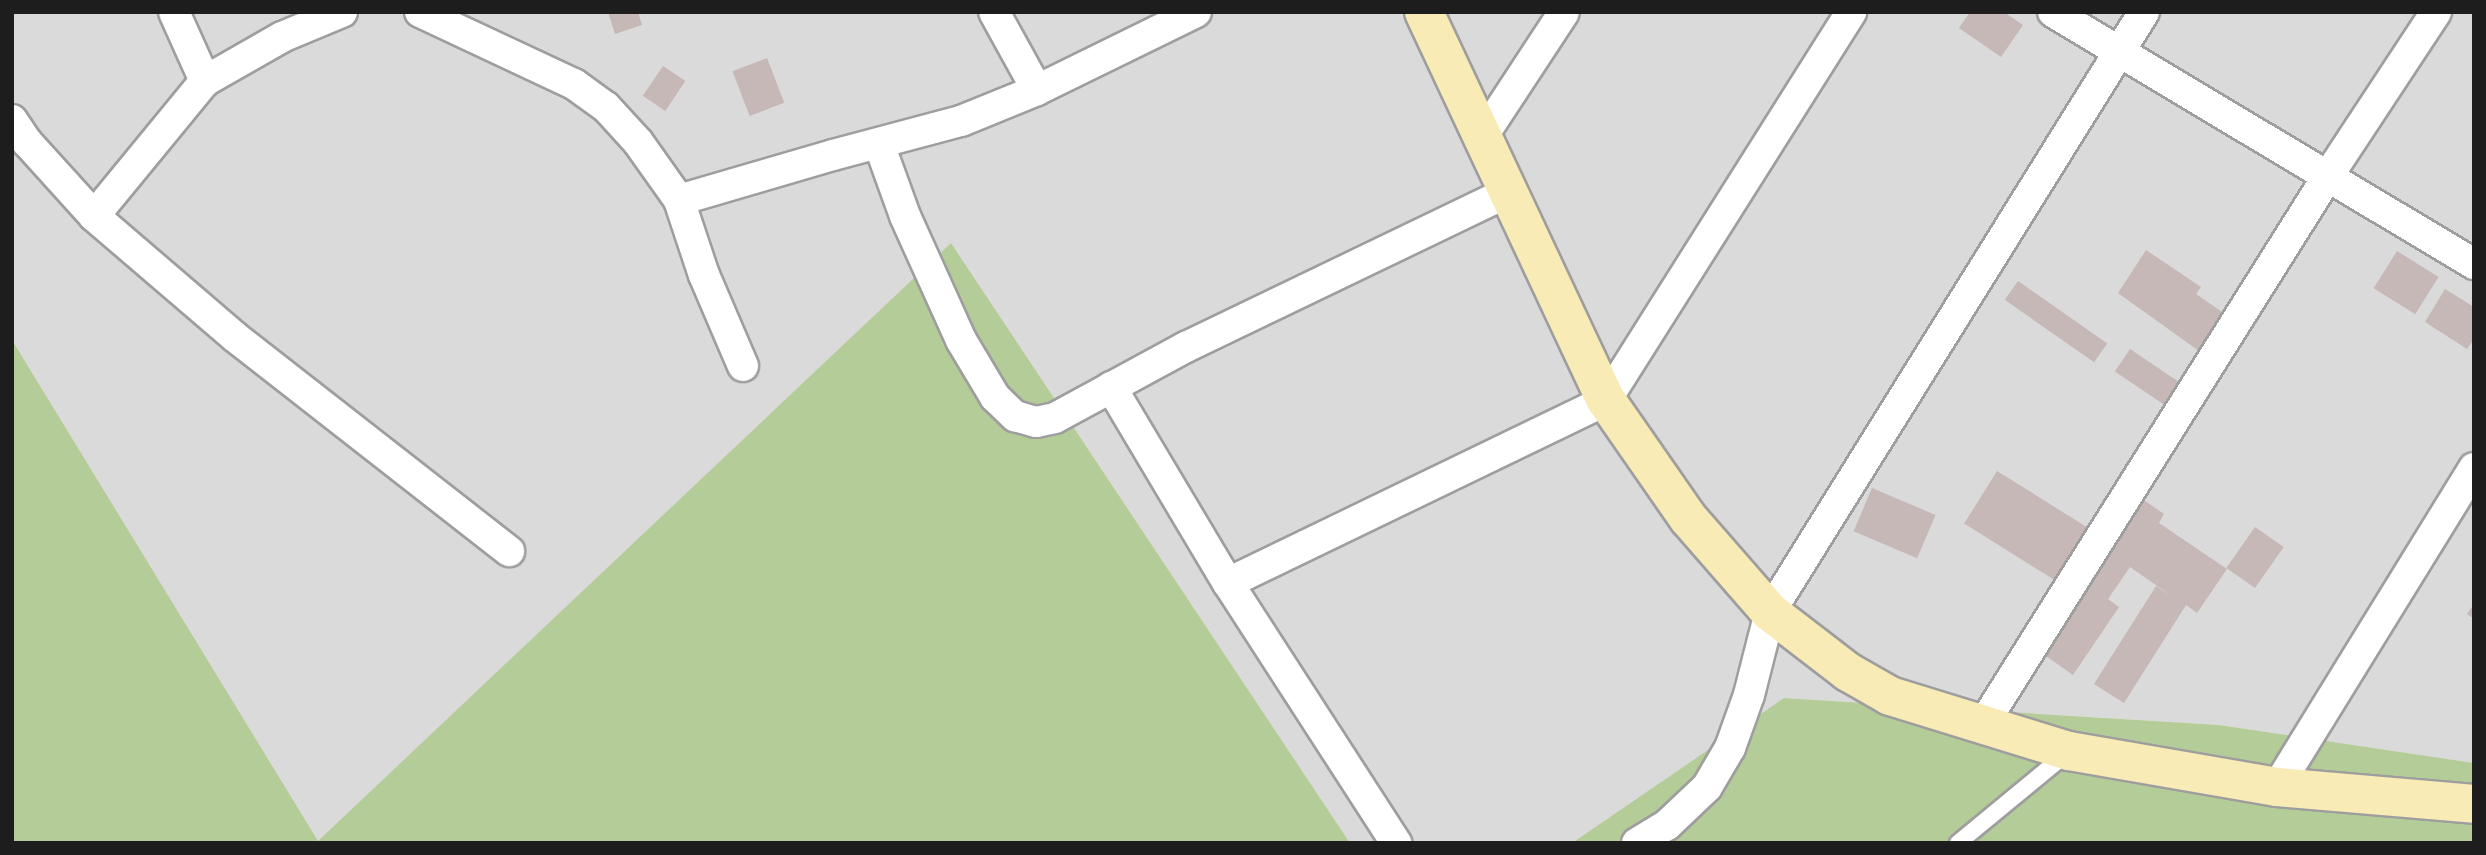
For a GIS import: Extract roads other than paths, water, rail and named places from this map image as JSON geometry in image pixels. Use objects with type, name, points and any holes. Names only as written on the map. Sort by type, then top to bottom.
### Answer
[{"type":"main road","points":[[1424,12],[1606,400],[1688,518],[1770,612],[1848,672],[1891,696],[2069,751],[2277,786],[2474,804]]},
{"type":"street","points":[[174,12],[205,81]]},
{"type":"street","points":[[94,216],[205,81],[282,37],[342,12]]},
{"type":"street","points":[[420,12],[540,65],[573,84],[606,107],[638,142],[679,200],[704,275],[743,366]]},
{"type":"street","points":[[994,12],[1037,90]]},
{"type":"street","points":[[679,200],[961,121],[1037,90],[1196,12]]},
{"type":"street","points":[[1482,137],[1564,12]]},
{"type":"street","points":[[1228,583],[1606,400],[1851,12]]},
{"type":"street","points":[[2053,12],[2326,179],[2474,264]]},
{"type":"street","points":[[1637,843],[1667,825],[1707,787],[1730,748],[1749,695],[1770,612],[2144,12]]},
{"type":"street","points":[[1982,726],[2326,179],[2436,12]]},
{"type":"street","points":[[12,120],[27,142],[94,216],[235,337],[509,551]]},
{"type":"street","points":[[879,144],[936,292],[995,397],[1015,416],[1036,422],[1055,418],[1186,347],[1508,192]]},
{"type":"street","points":[[1111,387],[1228,583],[1396,843]]},
{"type":"street","points":[[2277,786],[2474,468]]},
{"type":"lane","points":[[1958,843],[2069,751]]}]
